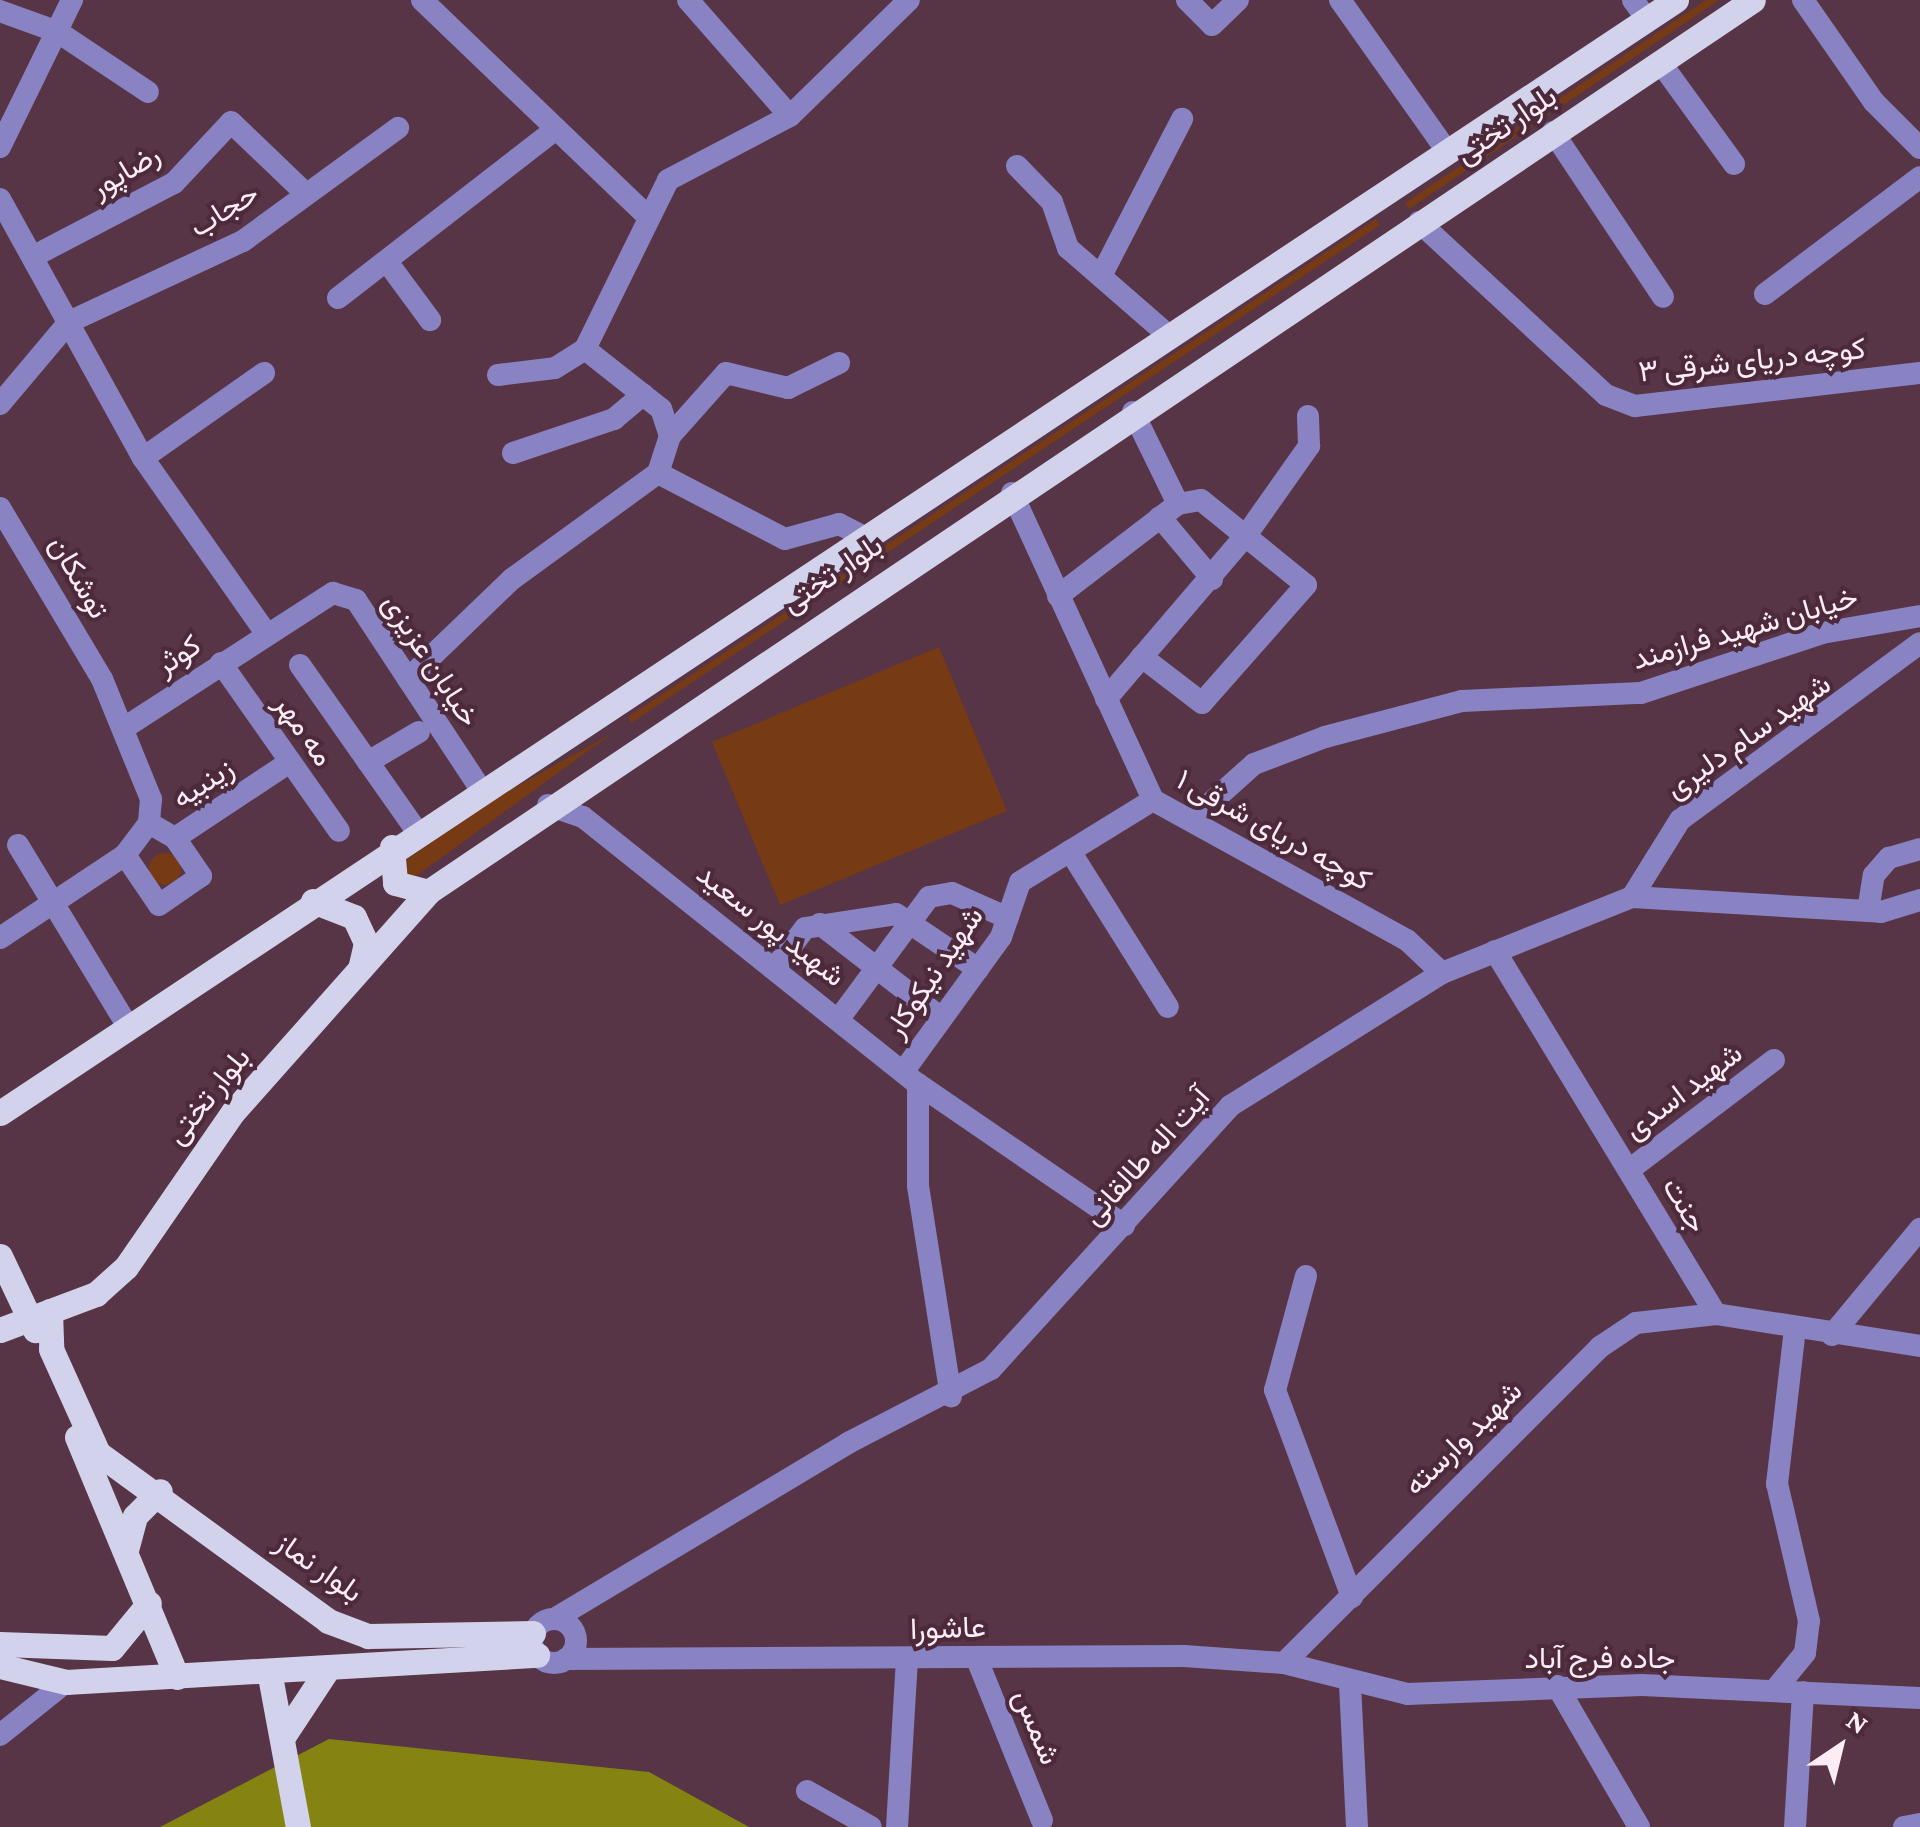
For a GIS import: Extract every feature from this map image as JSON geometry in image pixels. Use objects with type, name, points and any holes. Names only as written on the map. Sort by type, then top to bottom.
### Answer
[{"type":"main road","name":"بلوار تختی","points":[[0,1113],[416,830],[1448,151],[1640,10],[1676,0]]},
{"type":"main road","name":"بلوار تختی","points":[[0,1330],[96,1294],[126,1266],[233,1112],[428,892],[583,781],[1753,0]]},
{"type":"main road","points":[[1378,197],[1411,227]]},
{"type":"main road","points":[[392,847],[395,883],[428,892]]},
{"type":"main road","points":[[314,901],[354,917],[366,943],[359,970]]},
{"type":"main road","points":[[0,1256],[40,1315],[177,1677]]},
{"type":"main road","name":"بلوار نماز","points":[[40,1315],[51,1349],[98,1453],[160,1490],[328,1621],[354,1631],[535,1644]]},
{"type":"main road","points":[[126,1550],[135,1516],[160,1490]]},
{"type":"main road","points":[[0,1644],[112,1648],[149,1603]]},
{"type":"main road","points":[[0,1666],[66,1682],[270,1676],[325,1673],[535,1644]]},
{"type":"main road","points":[[282,1738],[325,1673]]},
{"type":"main road","points":[[270,1676],[298,1827]]},
{"type":"street","points":[[0,147],[72,0]]},
{"type":"street","points":[[422,0],[648,217]]},
{"type":"street","points":[[688,0],[790,116]]},
{"type":"street","points":[[498,375],[556,368],[585,349],[668,180],[790,116],[909,0]]},
{"type":"street","points":[[1188,0],[1212,25],[1238,0]]},
{"type":"street","points":[[1340,0],[1448,151]]},
{"type":"street","points":[[1803,0],[1874,102],[1920,148]]},
{"type":"street","points":[[0,11],[58,32],[148,92]]},
{"type":"street","points":[[1660,62],[1734,164]]},
{"type":"street","points":[[1101,276],[1182,119]]},
{"type":"street","name":"رضاپور","points":[[36,256],[174,183],[231,122],[304,192]]},
{"type":"street","name":"حجاب","points":[[69,322],[244,240],[304,192],[398,128]]},
{"type":"street","points":[[338,298],[556,129]]},
{"type":"street","points":[[1553,132],[1664,297]]},
{"type":"street","points":[[1017,166],[1052,202],[1068,248],[1167,334]]},
{"type":"street","points":[[1766,294],[1920,178]]},
{"type":"street","points":[[0,199],[36,256],[143,458],[264,630]]},
{"type":"street","name":"کوچه دریای شرقی ۳","points":[[1411,227],[1606,395],[1634,406],[1920,373]]},
{"type":"street","points":[[388,263],[430,320]]},
{"type":"street","points":[[0,404],[69,322]]},
{"type":"street","points":[[585,349],[661,410],[670,436]]},
{"type":"street","points":[[408,679],[512,579],[658,473],[670,436],[726,373],[788,388],[839,364]]},
{"type":"street","points":[[143,458],[264,373]]},
{"type":"street","points":[[513,453],[614,419],[643,395]]},
{"type":"street","points":[[1132,412],[1169,511],[1212,579]]},
{"type":"street","points":[[1106,699],[1247,534],[1309,446],[1308,416]]},
{"type":"street","points":[[658,473],[785,539],[839,524],[864,537]]},
{"type":"street","name":"کوچه دریای شرقی ۱","points":[[1012,493],[1152,800],[1196,816],[1407,940],[1442,973]]},
{"type":"street","points":[[1058,596],[1169,511],[1201,500],[1306,585],[1202,704],[1142,657]]},
{"type":"street","name":"توشکان","points":[[0,508],[102,679],[124,728]]},
{"type":"street","name":"خیابان عزیزی","points":[[264,630],[333,593],[356,600],[480,788]]},
{"type":"street","name":"خیابان شهید فرازمند","points":[[1196,816],[1254,764],[1325,737],[1462,701],[1642,693],[1822,632],[1920,616]]},
{"type":"street","name":"کوثر","points":[[124,728],[264,630]]},
{"type":"street","name":"شهید سام دلیری","points":[[1632,897],[1680,820],[1920,643]]},
{"type":"street","name":"مه مهر","points":[[221,663],[339,831]]},
{"type":"street","points":[[300,665],[416,830]]},
{"type":"street","points":[[0,938],[124,856],[149,822],[149,782],[124,728]]},
{"type":"street","points":[[368,762],[419,732]]},
{"type":"street","name":"زینبیه","points":[[149,822],[175,838],[290,762]]},
{"type":"street","points":[[582,817],[583,781]]},
{"type":"street","name":"شهید نیکوکار","points":[[911,1078],[941,1018],[1008,918],[1020,882],[1152,800]]},
{"type":"street","name":"شهید پور سعید","points":[[548,805],[582,817],[911,1078],[1124,1225]]},
{"type":"street","points":[[124,856],[159,906],[201,876],[175,838]]},
{"type":"street","points":[[18,845],[130,1028]]},
{"type":"street","points":[[1868,911],[1874,875],[1889,858],[1920,849]]},
{"type":"street","points":[[1070,850],[1168,1007]]},
{"type":"street","points":[[838,1020],[930,897],[952,892],[1008,918]]},
{"type":"street","name":"آیت اله طالقانی","points":[[568,1637],[595,1595],[848,1443],[951,1396],[991,1370],[1230,1106],[1442,973],[1632,897],[1868,911],[1920,900]]},
{"type":"street","points":[[774,969],[804,928],[912,919],[978,968]]},
{"type":"street","points":[[820,924],[941,1018]]},
{"type":"street","name":"جنت","points":[[1495,951],[1716,1314]]},
{"type":"street","name":"شهید اسدی","points":[[1629,1170],[1774,1060]]},
{"type":"street","points":[[911,1078],[918,1186],[951,1396]]},
{"type":"street","points":[[1832,1335],[1920,1229]]},
{"type":"street","points":[[1306,1276],[1275,1390],[1352,1597]]},
{"type":"street","points":[[1716,1314],[1920,1346]]},
{"type":"street","name":"شهید وارسته","points":[[1284,1663],[1352,1597],[1464,1474],[1600,1347],[1636,1323],[1716,1314]]},
{"type":"street","points":[[1774,1691],[1805,1653],[1809,1621],[1778,1484],[1795,1328]]},
{"type":"street","points":[[535,1644],[568,1637]]},
{"type":"street","points":[[535,1644],[568,1637]]},
{"type":"street","name":"عاشورا","points":[[568,1637],[614,1659],[976,1657],[1284,1663]]},
{"type":"street","name":"شمس","points":[[976,1657],[1042,1820]]},
{"type":"street","points":[[896,1827],[907,1660]]},
{"type":"street","name":"جاده فرج آباد","points":[[1284,1663],[1350,1684],[1407,1694],[1557,1686],[1920,1698]]},
{"type":"street","points":[[0,1735],[66,1682]]},
{"type":"street","points":[[1350,1684],[1357,1827]]},
{"type":"street","points":[[1557,1686],[1639,1827]]},
{"type":"street","points":[[1795,1827],[1803,1692]]},
{"type":"street","points":[[807,1791],[871,1827]]},
{"type":"street","points":[[1904,1827],[1920,1824]]},
{"type":"shaded area","points":[[1706,0],[1719,0],[1409,209],[1405,203]]},
{"type":"shaded area","points":[[1376,219],[1380,225],[631,723],[628,717]]},
{"type":"shaded area","points":[[939,647],[1007,811],[780,905],[712,742]]},
{"type":"shaded area","points":[[613,733],[416,876],[404,873],[406,860],[492,800]]},
{"type":"shaded area","points":[[165,853],[177,857],[181,869],[177,881],[165,885],[153,881],[149,869],[153,857]]},
{"type":"shaded area","points":[[329,1739],[649,1772],[749,1827],[160,1827]]}]
